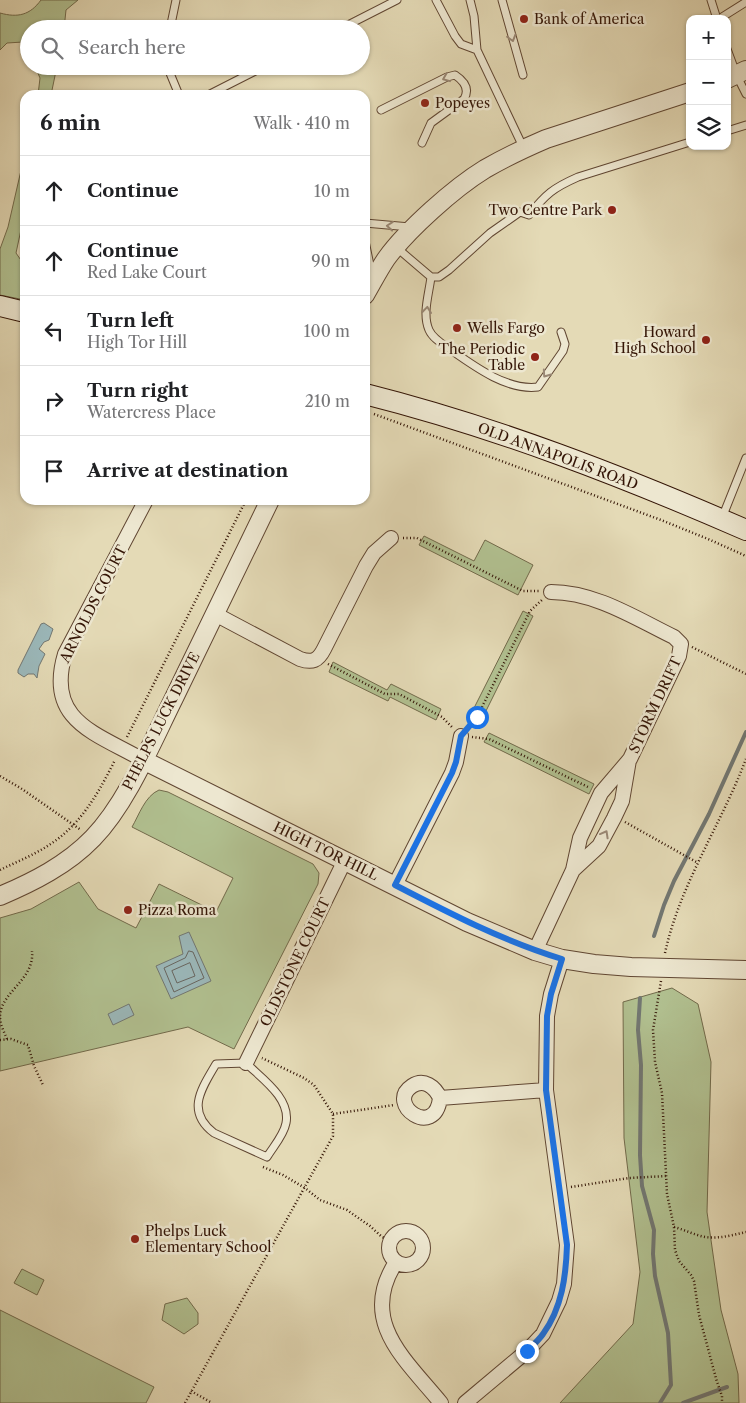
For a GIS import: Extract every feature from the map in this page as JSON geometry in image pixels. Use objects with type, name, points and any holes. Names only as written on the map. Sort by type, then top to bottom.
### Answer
[{"type":"main road","points":[[0,306],[20,311]]},
{"type":"main road","name":"OLD ANNAPOLIS ROAD","points":[[370,395],[476,425],[624,479],[721,519],[740,537]]},
{"type":"street","points":[[370,286],[387,258],[415,228],[461,186],[485,169],[524,149],[573,130],[686,93]]},
{"type":"street","name":"ARNOLDS COURT","points":[[143,505],[65,654],[59,676],[60,688],[65,704],[84,728],[143,760]]},
{"type":"street","name":"PHELPS LUCK DRIVE","points":[[0,896],[40,877],[63,863],[80,851],[106,824],[143,760],[268,505]]},
{"type":"street","points":[[215,614],[300,659],[314,661],[320,658],[366,566],[374,554],[390,538]]},
{"type":"street","name":"STORM DRIFT","points":[[535,951],[573,870],[580,838],[601,794],[630,759],[679,656],[681,644],[674,636],[596,599],[573,593],[551,592]]},
{"type":"street","points":[[395,885],[452,773],[461,736]]},
{"type":"street","name":"STORM DRIFT","points":[[573,870],[599,846],[614,818],[622,801],[630,759]]},
{"type":"street","name":"HIGH TOR HILL","points":[[143,760],[467,922],[535,951],[562,959],[594,964],[746,970]]},
{"type":"street","name":"OLDSTONE COURT","points":[[246,1063],[345,860]]},
{"type":"street","points":[[465,1403],[527,1351],[543,1334],[552,1318],[564,1284],[567,1245],[546,1090],[547,1016],[551,994],[562,959]]},
{"type":"street","points":[[416,1084],[430,1084],[440,1098],[439,1106],[435,1112],[425,1118],[412,1114],[405,1104],[408,1090],[416,1084]]},
{"type":"street","points":[[440,1098],[546,1090]]},
{"type":"street","points":[[409,1231],[417,1235],[421,1240],[423,1248],[416,1262],[404,1265],[396,1262],[390,1256],[389,1247],[391,1240],[401,1232],[409,1231]]},
{"type":"street","points":[[396,1262],[386,1276],[383,1290],[383,1320],[388,1336],[441,1403]]},
{"type":"lane","points":[[172,20],[176,0]]},
{"type":"lane","points":[[358,20],[397,0]]},
{"type":"lane","points":[[436,0],[461,44],[477,50]]},
{"type":"lane","points":[[470,0],[474,16],[477,50],[524,149]]},
{"type":"lane","points":[[502,0],[523,75]]},
{"type":"lane","points":[[711,0],[717,15]]},
{"type":"lane","points":[[725,15],[746,2]]},
{"type":"lane","points":[[731,59],[746,94]]},
{"type":"lane","points":[[170,75],[177,90]]},
{"type":"lane","points":[[218,90],[248,75]]},
{"type":"lane","points":[[381,110],[447,77],[455,75],[462,79],[466,86],[467,94],[464,99],[431,123],[422,143]]},
{"type":"lane","points":[[731,130],[746,125]]},
{"type":"lane","points":[[397,248],[431,277],[439,277],[490,233],[520,212],[529,215],[546,195],[561,185],[578,177],[686,143]]},
{"type":"lane","points":[[370,224],[415,228]]},
{"type":"lane","points":[[431,277],[425,317],[429,331],[438,341],[480,370],[496,377],[519,386],[538,387],[563,350],[565,344],[562,332]]},
{"type":"lane","points":[[721,519],[746,458]]},
{"type":"lane","points":[[246,1063],[277,1094],[287,1111],[286,1123],[282,1134],[267,1157],[214,1133],[206,1127],[200,1118],[198,1100],[216,1064],[246,1063]]},
{"type":"path","points":[[372,414],[661,520],[746,556]]},
{"type":"path","points":[[127,738],[244,505]]},
{"type":"path","points":[[735,550],[740,537]]},
{"type":"path","points":[[390,538],[417,538],[522,590],[551,592]]},
{"type":"path","points":[[461,736],[477,717],[530,611],[551,592]]},
{"type":"path","points":[[681,644],[698,649],[746,674]]},
{"type":"path","points":[[320,658],[332,667],[385,694],[399,694],[442,717],[461,736],[488,739],[601,794]]},
{"type":"path","points":[[0,870],[48,846],[66,832],[99,792],[116,758]]},
{"type":"path","points":[[722,1403],[722,1396],[699,1315],[694,1281],[679,1261],[675,1250],[674,1228],[667,1194],[662,1093],[655,1062],[653,1030],[666,951],[677,911],[698,863],[735,789],[746,759]]},
{"type":"path","points":[[0,776],[92,838]]},
{"type":"path","points":[[614,818],[698,863]]},
{"type":"path","points":[[7,1039],[0,1018],[1,1010],[8,997],[28,972],[32,951]]},
{"type":"path","points":[[0,1040],[7,1039],[28,1045],[34,1066],[43,1085]]},
{"type":"path","points":[[185,1403],[333,1136],[333,1114],[314,1084],[267,1059],[261,1058],[246,1063]]},
{"type":"path","points":[[333,1114],[405,1104]]},
{"type":"path","points":[[262,1167],[283,1175],[305,1188],[320,1200],[347,1210],[382,1237],[391,1240]]},
{"type":"path","points":[[559,1188],[629,1178],[667,1176]]},
{"type":"path","points":[[674,1228],[704,1237],[732,1236],[746,1232]]},
{"type":"path","points":[[191,1391],[212,1403]]},
{"type":"green space","points":[[41,0],[78,0],[66,10],[65,20],[20,20],[20,42],[7,43],[0,50],[0,13],[23,14]]},
{"type":"green space","points":[[39,75],[55,75],[52,90],[39,90]]},
{"type":"green space","points":[[20,175],[20,234],[16,253],[20,259],[20,299],[0,295],[0,249],[8,227]]},
{"type":"green space","points":[[424,536],[474,561],[485,540],[533,565],[518,595],[419,545]]},
{"type":"green space","points":[[523,611],[533,616],[483,717],[472,712]]},
{"type":"green space","points":[[333,662],[387,690],[391,684],[441,709],[436,720],[390,697],[388,701],[329,672]]},
{"type":"green space","points":[[489,733],[594,784],[589,794],[484,742]]},
{"type":"green space","points":[[159,790],[168,792],[313,864],[319,873],[318,884],[234,1049],[188,1027],[0,1071],[0,918],[31,909],[79,882],[98,909],[136,928],[159,884],[216,912],[233,878],[132,827],[146,801]]},
{"type":"green space","points":[[672,988],[698,1004],[711,1062],[707,1212],[721,1310],[738,1374],[739,1403],[560,1403],[633,1324],[640,1272],[624,1138],[623,1002]]},
{"type":"green space","points":[[22,1269],[44,1280],[37,1295],[14,1283]]},
{"type":"green space","points":[[187,1298],[198,1313],[198,1324],[184,1334],[162,1320],[165,1304]]},
{"type":"green space","points":[[0,1310],[154,1387],[146,1403],[0,1403]]},
{"type":"water","points":[[44,623],[53,629],[49,640],[44,642],[39,649],[45,654],[39,666],[37,678],[34,674],[28,674],[24,677],[18,673],[18,670],[41,624]]},
{"type":"water","points":[[189,932],[211,981],[171,999],[156,966],[183,954],[179,936]]},
{"type":"water","points":[[129,1004],[134,1015],[113,1025],[108,1014]]},
{"type":"waterway","points":[[654,936],[674,881],[709,814],[746,732]]},
{"type":"waterway","points":[[640,998],[638,1030],[641,1065],[640,1155],[642,1186],[654,1230],[653,1254],[655,1276],[668,1333],[671,1385],[660,1403]]},
{"type":"waterway","points":[[683,1403],[727,1387]]},
{"type":"place","name":"Bank of America","points":[[524,19]]},
{"type":"place","name":"Popeyes","points":[[425,103]]},
{"type":"place","name":"Two Centre Park","points":[[612,210]]},
{"type":"place","name":"Wells Fargo","points":[[457,328]]},
{"type":"place","name":"Howard High School","points":[[706,340]]},
{"type":"place","name":"The Periodic Table","points":[[535,357]]},
{"type":"place","name":"Pizza Roma","points":[[128,910]]},
{"type":"place","name":"Phelps Luck Elementary School","points":[[135,1239]]},
{"type":"route","points":[[477,717],[461,736],[452,773],[395,885],[503,938],[535,951],[562,959],[551,994],[547,1016],[546,1090],[567,1245],[566,1264],[564,1284],[552,1318],[543,1334],[527,1351]]}]
